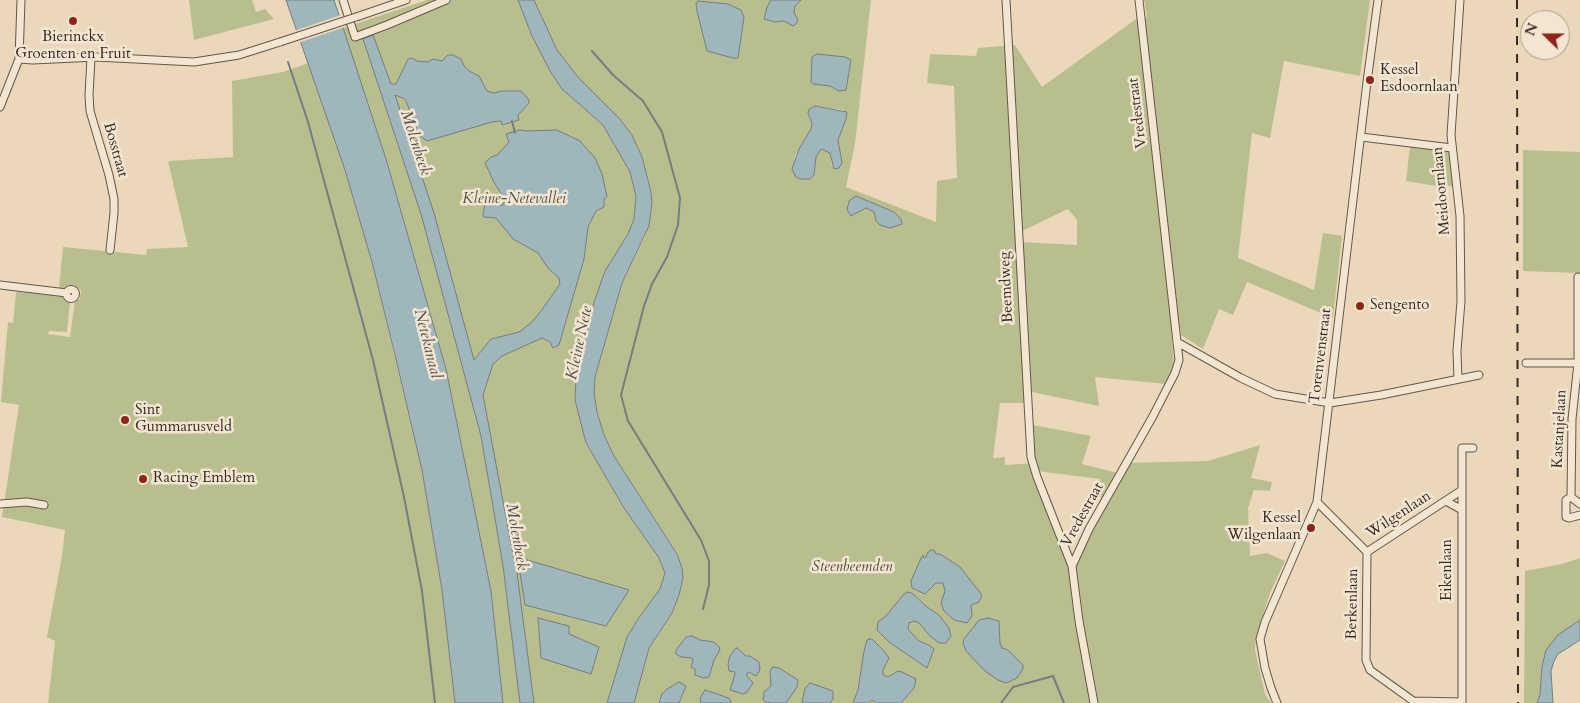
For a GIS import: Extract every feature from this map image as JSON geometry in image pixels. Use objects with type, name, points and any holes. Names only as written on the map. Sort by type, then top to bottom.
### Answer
[{"type":"street","points":[[0,106],[19,58],[21,0]]},
{"type":"street","points":[[343,0],[355,37],[446,0]]},
{"type":"street","points":[[19,58],[33,60],[91,58],[194,62],[239,55],[406,0]]},
{"type":"street","name":"Beemdweg","points":[[1006,0],[1031,457],[1072,566]]},
{"type":"street","name":"Vredestraat","points":[[1094,703],[1079,621],[1072,566],[1089,529],[1125,469],[1175,373],[1179,360],[1139,0]]},
{"type":"street","name":"Torenvenstraat","points":[[1277,703],[1267,675],[1260,639],[1265,622],[1317,502],[1378,0]]},
{"type":"street","name":"Meidoornlaan","points":[[1458,379],[1457,351],[1461,294],[1461,224],[1451,135],[1460,0]]},
{"type":"street","name":"Bosstraat","points":[[91,58],[90,111],[114,199],[110,250]]},
{"type":"street","points":[[1361,137],[1452,148]]},
{"type":"street","name":"Kastanjelaan","points":[[1578,277],[1578,363],[1572,419],[1571,497],[1566,500],[1566,517],[1580,515]]},
{"type":"street","points":[[0,284],[67,293]]},
{"type":"street","points":[[1177,342],[1241,378],[1276,394],[1330,403],[1381,395],[1479,375]]},
{"type":"street","points":[[1178,354],[1191,351]]},
{"type":"street","points":[[1526,362],[1578,363]]},
{"type":"street","name":"Eikenlaan","points":[[1462,702],[1462,448],[1473,448]]},
{"type":"street","name":"Wilgenlaan","points":[[1367,552],[1462,490]]},
{"type":"street","points":[[1571,497],[1580,504]]},
{"type":"street","name":"Wilgenlaan","points":[[1446,501],[1462,510]]},
{"type":"street","points":[[0,504],[27,502],[44,505]]},
{"type":"street","name":"Berkenlaan","points":[[1317,502],[1367,552],[1366,660],[1370,670],[1415,702]]},
{"type":"street","points":[[1415,702],[1462,702]]},
{"type":"green space","points":[[189,0],[252,0],[256,12],[265,9],[274,19],[194,40]]},
{"type":"green space","name":"Kleine-Netevallei","points":[[427,0],[518,0],[532,36],[562,89],[603,125],[630,172],[636,196],[634,219],[628,234],[605,271],[594,302],[576,379],[575,400],[586,443],[624,508],[659,558],[665,573],[661,589],[627,637],[607,703],[527,703],[487,434],[427,218],[363,39],[421,214],[481,436],[503,566],[520,703],[503,703],[491,591],[446,369],[386,159],[343,28]]},
{"type":"green space","name":"Steenbeemden","points":[[534,0],[771,0],[764,19],[775,22],[784,20],[791,25],[798,21],[794,13],[795,6],[801,0],[871,0],[855,144],[846,187],[936,222],[937,181],[957,178],[954,86],[927,83],[930,54],[976,56],[978,48],[1015,45],[1042,87],[1136,19],[1147,17],[1144,0],[1370,0],[1360,76],[1284,61],[1270,138],[1252,133],[1238,258],[1314,290],[1323,233],[1342,236],[1333,318],[1247,282],[1233,315],[1219,309],[1203,349],[1181,335],[1180,326],[1171,327],[1174,366],[1166,384],[1095,377],[1099,406],[1032,392],[1023,403],[1000,403],[993,458],[1005,457],[1005,465],[1034,463],[1033,425],[1091,436],[1082,464],[1118,473],[1125,463],[1208,461],[1260,445],[1251,478],[1272,482],[1270,491],[1254,490],[1248,508],[1250,556],[1267,553],[1285,561],[1270,593],[1256,637],[1255,650],[1265,694],[1271,703],[634,703],[649,648],[672,613],[681,588],[682,568],[677,553],[614,456],[604,435],[594,393],[595,377],[622,283],[645,237],[651,215],[651,192],[642,157],[632,135],[619,118],[577,76],[557,50]],"holes":[[[817,54],[845,57],[851,60],[846,90],[835,89],[830,86]],[[815,106],[844,110],[838,140],[841,166],[832,165],[830,153],[823,149],[819,150],[816,155],[815,170],[794,158],[811,129],[809,109]],[[856,196],[891,211],[902,221],[892,227],[876,221],[874,212],[866,208],[851,216],[847,211],[848,204]],[[1068,209],[1077,220],[1077,245],[1021,242],[1016,234]],[[1037,471],[1100,479],[1094,493],[1103,499],[1078,541],[1078,547],[1068,563]]]},
{"type":"green space","points":[[308,63],[345,170],[372,262],[422,470],[442,590],[455,703],[48,703],[55,641],[47,637],[65,530],[2,517],[19,405],[1,402],[8,322],[13,323],[16,292],[65,295],[70,301],[67,332],[49,331],[48,334],[70,337],[75,300],[80,299],[81,290],[70,286],[64,290],[59,289],[63,247],[146,255],[147,249],[188,247],[168,161],[233,157],[232,81],[283,72]]},
{"type":"green space","points":[[1410,146],[1449,152],[1454,186],[1436,186],[1406,181]]},
{"type":"green space","points":[[1523,150],[1580,152],[1580,273],[1523,271]]},
{"type":"green space","points":[[1580,558],[1580,620],[1558,635],[1548,648],[1542,666],[1540,695],[1537,703],[1524,703],[1525,571],[1562,564]]},
{"type":"water","name":"Netekanaal","points":[[286,0],[334,0],[386,159],[446,369],[491,591],[503,703],[455,703],[442,590],[422,470],[395,355],[372,262],[345,170]]},
{"type":"water","points":[[518,0],[534,0],[557,50],[577,76],[619,118],[632,135],[642,157],[651,192],[652,203],[649,226],[622,283],[595,377],[594,393],[604,435],[614,456],[677,554],[682,568],[683,578],[679,595],[672,613],[649,648],[634,703],[607,703],[627,637],[660,589],[665,573],[659,558],[624,508],[586,443],[575,400],[576,379],[594,302],[605,271],[628,234],[634,219],[636,196],[630,172],[603,125],[562,89],[550,71],[532,36]]},
{"type":"water","points":[[771,0],[801,0],[795,6],[794,13],[798,20],[797,23],[793,26],[784,21],[775,22],[764,19]]},
{"type":"water","points":[[698,1],[728,4],[741,10],[744,17],[738,58],[707,51],[697,11],[696,4]]},
{"type":"water","points":[[373,35],[391,84],[396,84],[408,59],[412,58],[417,61],[428,62],[433,59],[442,61],[448,55],[453,55],[461,59],[469,71],[479,76],[487,91],[494,93],[521,91],[529,100],[529,103],[518,115],[519,120],[502,125],[501,121],[492,122],[427,141],[416,133],[416,127],[406,101],[395,95],[434,213],[474,360],[491,339],[519,332],[531,323],[560,284],[559,278],[548,268],[538,253],[513,239],[496,218],[484,217],[485,197],[492,197],[500,205],[503,205],[505,200],[485,163],[491,157],[497,155],[509,142],[506,134],[520,130],[557,130],[580,141],[595,158],[602,174],[607,196],[604,200],[604,207],[596,211],[588,227],[584,259],[559,345],[553,348],[550,342],[542,338],[502,356],[493,364],[483,395],[515,565],[521,567],[524,559],[629,590],[606,626],[525,605],[520,573],[517,573],[534,703],[520,703],[503,566],[481,436],[421,214],[363,39]]},
{"type":"water","points":[[817,54],[845,57],[851,60],[846,90],[839,91],[830,86],[813,84],[811,82],[812,57]]},
{"type":"water","points":[[815,106],[847,112],[838,140],[842,163],[839,168],[834,169],[830,153],[821,149],[816,157],[814,175],[810,179],[800,179],[795,176],[792,169],[799,149],[811,129],[809,109]]},
{"type":"water","points":[[856,196],[894,212],[901,219],[902,224],[890,228],[880,225],[876,221],[874,212],[866,208],[851,216],[847,210],[849,201]]},
{"type":"water","points":[[931,550],[934,550],[936,554],[940,554],[960,567],[982,595],[979,602],[971,605],[972,616],[967,623],[954,620],[944,611],[941,603],[945,591],[943,583],[936,583],[925,594],[912,588],[911,581],[922,556],[926,557]]},
{"type":"water","points":[[907,592],[912,593],[939,615],[949,628],[951,636],[946,643],[939,643],[919,623],[914,621],[909,623],[908,629],[919,641],[934,649],[927,668],[889,642],[877,630],[878,622],[886,616]]},
{"type":"water","points":[[538,618],[569,626],[569,634],[599,647],[591,674],[541,658]]},
{"type":"water","points":[[988,618],[999,621],[1002,648],[1008,650],[1023,665],[1023,669],[1017,678],[1006,683],[985,671],[966,651],[963,643],[979,620]]},
{"type":"water","points":[[1580,620],[1580,640],[1558,654],[1554,661],[1551,671],[1553,703],[1537,703],[1540,695],[1542,666],[1546,650],[1558,635]]},
{"type":"water","points":[[692,636],[700,640],[714,642],[719,647],[720,650],[714,660],[709,677],[704,678],[695,675],[695,669],[691,667],[692,658],[681,657],[676,654],[676,650],[686,637]]},
{"type":"water","points":[[870,639],[889,658],[883,670],[883,675],[888,677],[898,671],[916,679],[914,688],[901,703],[876,703],[872,700],[869,703],[853,703],[858,690],[864,651],[867,640]]},
{"type":"water","points":[[737,648],[746,656],[750,656],[759,662],[760,670],[756,676],[749,672],[747,673],[747,676],[753,683],[747,692],[743,694],[730,690],[735,672],[729,671],[728,664],[730,656]]},
{"type":"water","points":[[773,667],[779,668],[798,680],[797,687],[786,703],[767,703],[763,700],[764,692],[771,686],[770,671]]},
{"type":"water","points":[[679,682],[686,686],[679,703],[659,703],[662,694]]},
{"type":"water","points":[[810,683],[833,691],[833,699],[830,703],[802,703],[805,688]]},
{"type":"water","points":[[705,690],[730,699],[731,703],[701,703],[700,698]]},
{"type":"pier","points":[[341,15],[345,27],[298,43],[294,31]]},
{"type":"waterway","points":[[592,51],[613,75],[643,101],[662,132],[680,198],[678,225],[667,257],[652,284],[644,306],[621,395],[628,421],[701,540],[709,561],[709,585],[703,609]]},
{"type":"waterway","points":[[288,62],[308,122],[373,360],[404,497],[422,591],[435,703]]},
{"type":"waterway","name":"Molenbeek","points":[[512,121],[515,133]]},
{"type":"waterway","points":[[1001,703],[1013,687],[1053,676],[1064,703]]},
{"type":"railway","points":[[1517,0],[1518,703]]},
{"type":"place","name":"Bierinckx Groenten en Fruit","points":[[73,21]]},
{"type":"place","name":"Kessel Esdoornlaan","points":[[1370,80]]},
{"type":"place","name":"Sengento","points":[[1360,306]]},
{"type":"place","name":"Sint Gummarusveld","points":[[125,420]]},
{"type":"place","name":"Racing Emblem","points":[[143,479]]},
{"type":"place","name":"Kessel Wilgenlaan","points":[[1311,528]]},
{"type":"water label","name":"Kleine Nete","points":[[580,343]]}]
